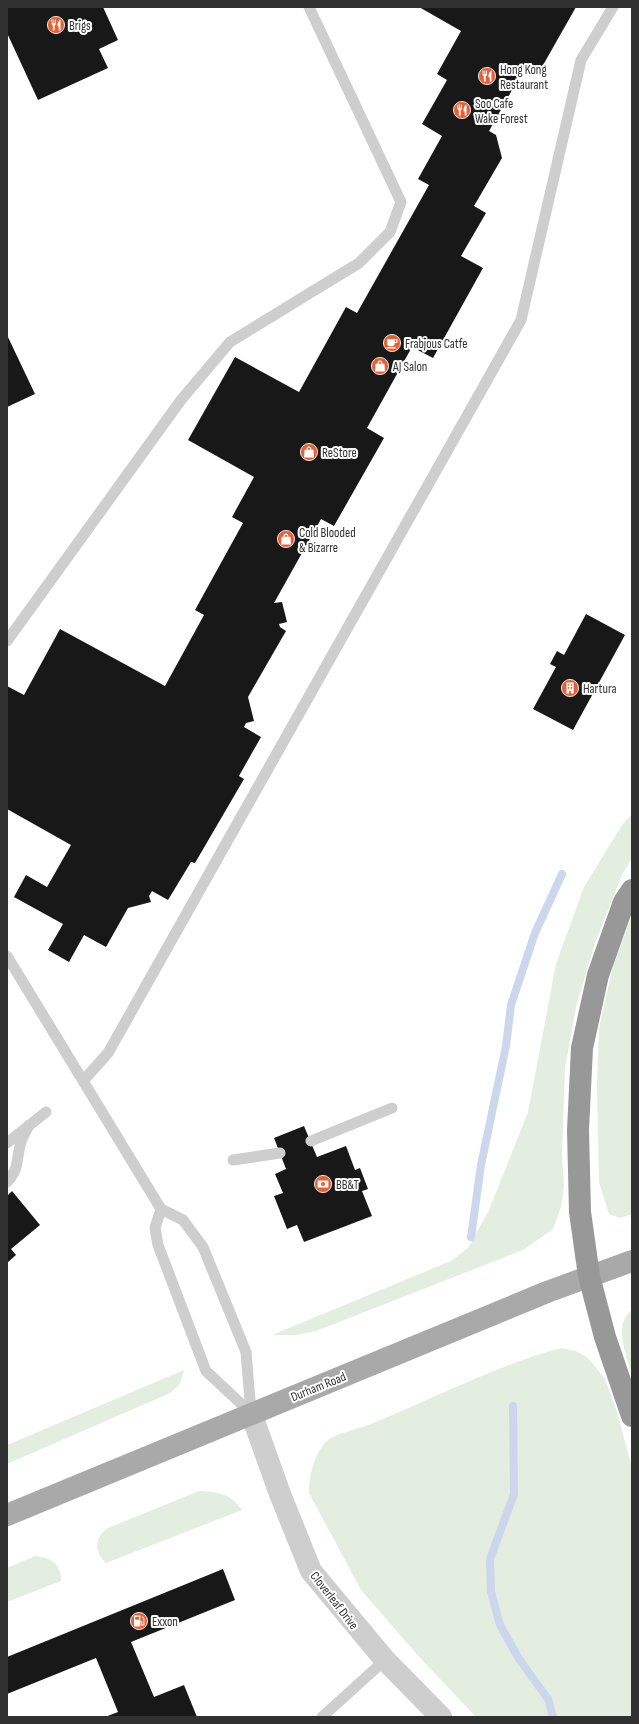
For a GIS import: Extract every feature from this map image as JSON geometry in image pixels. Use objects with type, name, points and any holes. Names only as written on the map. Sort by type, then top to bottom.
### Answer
[{"type":"highway","points":[[632,890],[624,902],[598,975],[582,1048],[578,1130],[580,1212],[589,1276],[605,1338],[632,1416]]},
{"type":"main road","name":"Durham Road","points":[[7,1515],[546,1292],[632,1262]]},
{"type":"street","name":"Cloverleaf Drive","points":[[251,1413],[280,1494],[311,1571],[385,1660],[441,1717]]},
{"type":"lane","points":[[7,641],[181,400],[230,342],[360,263],[390,232],[401,202],[309,7]]},
{"type":"lane","points":[[83,1082],[108,1053],[521,320],[581,60],[613,7]]},
{"type":"lane","points":[[7,956],[161,1209],[183,1220],[202,1247],[246,1352],[251,1413]]},
{"type":"lane","points":[[310,1141],[392,1108]]},
{"type":"lane","points":[[7,1144],[46,1112]]},
{"type":"lane","points":[[7,1182],[12,1176],[18,1163],[19,1147],[29,1125]]},
{"type":"lane","points":[[233,1160],[280,1153]]},
{"type":"lane","points":[[161,1209],[155,1228],[158,1245],[206,1371],[251,1413]]},
{"type":"lane","points":[[322,1717],[333,1712],[385,1660]]},
{"type":"green space","points":[[632,814],[632,858],[622,875],[595,943],[576,1007],[565,1068],[562,1154],[564,1185],[561,1207],[553,1229],[523,1250],[316,1331],[296,1335],[272,1335],[451,1261],[468,1248],[489,1210],[528,1112],[556,964],[584,887],[622,825]]},
{"type":"green space","points":[[632,916],[632,1214],[620,1218],[609,1214],[599,1182],[597,1086],[599,1028],[613,966]]},
{"type":"green space","points":[[632,1310],[632,1375],[622,1332],[626,1316]]},
{"type":"green space","points":[[561,1348],[576,1351],[588,1358],[605,1379],[617,1412],[632,1468],[632,1717],[476,1717],[421,1659],[361,1590],[309,1493],[311,1472],[319,1451],[331,1438],[371,1424],[488,1373],[536,1355]]},
{"type":"green space","points":[[184,1370],[180,1384],[170,1393],[7,1464],[7,1445]]},
{"type":"green space","points":[[199,1491],[223,1494],[233,1500],[242,1510],[106,1563],[102,1559],[97,1545],[100,1536],[108,1528]]},
{"type":"green space","points":[[35,1556],[46,1558],[54,1562],[61,1575],[61,1581],[7,1602],[7,1568]]},
{"type":"building","points":[[7,7],[103,7],[118,40],[99,49],[108,68],[38,100],[7,33]]},
{"type":"building","points":[[419,7],[576,7],[538,74],[525,67],[489,131],[496,135],[502,158],[474,206],[486,213],[461,256],[483,268],[433,358],[412,347],[367,428],[384,438],[334,526],[321,519],[274,603],[282,602],[287,622],[279,624],[280,627],[286,631],[248,697],[254,721],[246,723],[244,727],[261,737],[239,776],[244,779],[195,863],[191,862],[168,900],[152,891],[149,896],[151,902],[128,908],[106,947],[84,935],[69,962],[48,950],[63,924],[14,897],[26,875],[47,887],[71,845],[7,809],[7,686],[24,695],[60,629],[165,686],[204,615],[195,610],[243,523],[232,517],[254,477],[188,440],[235,357],[299,392],[346,307],[357,313],[429,185],[418,179],[442,136],[422,124],[447,80],[437,74],[461,31]]},
{"type":"building","points":[[7,335],[35,394],[7,407]]},
{"type":"building","name":"Hartura","points":[[586,614],[625,635],[573,730],[533,709],[556,667],[550,664],[557,651],[564,655]]},
{"type":"building","name":"BB&T","points":[[304,1126],[317,1157],[346,1146],[355,1170],[360,1168],[368,1189],[362,1191],[372,1216],[304,1242],[297,1225],[287,1229],[274,1196],[283,1193],[275,1174],[286,1169],[274,1138]]},
{"type":"building","points":[[12,1191],[40,1225],[11,1249],[16,1255],[7,1263],[7,1196]]},
{"type":"building","name":"Exxon","points":[[223,1569],[235,1600],[131,1642],[154,1697],[184,1685],[197,1717],[105,1717],[118,1712],[96,1658],[7,1694],[7,1657]]},
{"type":"waterway","points":[[471,1237],[481,1165],[506,1046],[511,1005],[535,933],[562,874]]},
{"type":"waterway","points":[[513,1406],[514,1494],[490,1559],[491,1592],[500,1625],[519,1659],[548,1699],[553,1717]]},
{"type":"place","name":"Brigs","points":[[56,25]]},
{"type":"place","name":"Hong Kong Restaurant","points":[[487,76]]},
{"type":"place","name":"Soo Cafe Wake Forest","points":[[462,110]]},
{"type":"place","name":"Frabjous Catfe","points":[[392,343]]},
{"type":"place","name":"AJ Salon","points":[[380,366]]},
{"type":"place","name":"ReStore","points":[[309,452]]},
{"type":"place","name":"Cold Blooded & Bizarre","points":[[286,539]]},
{"type":"place","name":"Hartura","points":[[570,688]]},
{"type":"place","name":"BB&T","points":[[323,1184]]},
{"type":"place","name":"Exxon","points":[[139,1621]]}]
